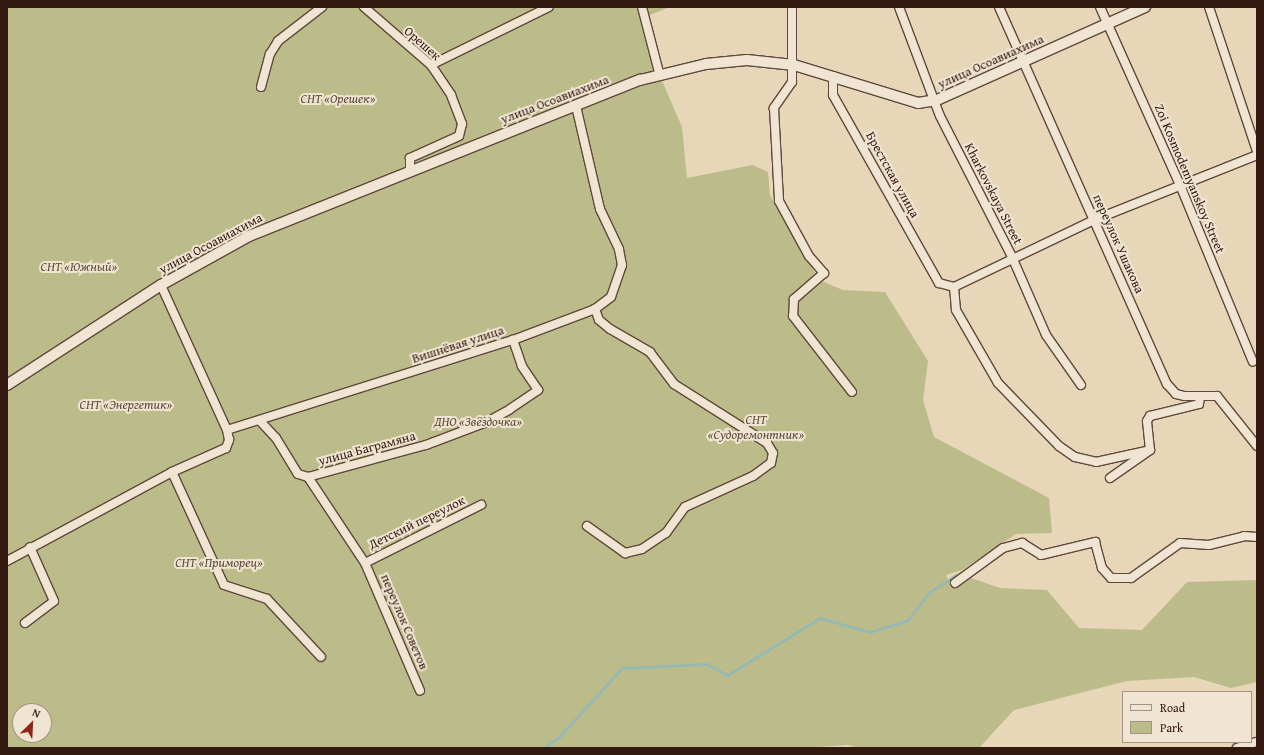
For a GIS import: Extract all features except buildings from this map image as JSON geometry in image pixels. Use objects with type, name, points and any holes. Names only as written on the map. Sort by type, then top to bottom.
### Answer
[{"type":"street","points":[[261,88],[270,54],[278,41],[322,7]]},
{"type":"street","name":"Орешек","points":[[364,7],[431,65],[451,95],[462,124],[459,136],[410,158],[410,169]]},
{"type":"street","points":[[431,65],[549,7]]},
{"type":"street","points":[[642,7],[660,76]]},
{"type":"street","points":[[792,7],[794,65],[792,82],[774,108],[779,201],[809,256],[824,273],[794,299],[793,316],[852,392]]},
{"type":"street","name":"Kharkovskaya Street","points":[[900,7],[937,100],[940,116],[1012,257],[1046,335],[1081,385]]},
{"type":"street","name":"переулок Ушакова","points":[[999,7],[1167,384],[1176,394],[1200,398],[1217,396],[1257,446]]},
{"type":"street","name":"Zoi Kosmodemyanskoy Street","points":[[1100,7],[1180,185],[1253,362]]},
{"type":"street","name":"улица Осоавиахима","points":[[7,385],[161,285],[249,236],[410,169],[660,76],[706,64],[748,60],[794,65],[918,103],[937,100],[1145,7]]},
{"type":"street","points":[[1209,7],[1257,151]]},
{"type":"street","name":"Брестская улица","points":[[833,76],[833,95],[939,283],[954,287]]},
{"type":"street","name":"Вишнёвая улица","points":[[227,430],[260,421],[513,340],[595,309],[616,288],[622,265],[619,249],[600,209],[576,106]]},
{"type":"street","points":[[1150,450],[1096,462],[1075,457],[1059,446],[998,383],[956,310],[954,287],[1012,257],[1094,220],[1257,155]]},
{"type":"street","points":[[7,561],[172,472],[226,448],[229,440],[227,430],[161,285]]},
{"type":"street","points":[[587,526],[624,553],[642,549],[666,533],[685,507],[754,476],[771,463],[773,453],[767,443],[674,384],[650,352],[610,330],[599,320],[595,309]]},
{"type":"street","name":"улица Баграмяна","points":[[308,477],[459,434],[487,422],[538,390],[522,366],[513,340]]},
{"type":"street","points":[[1150,450],[1147,421],[1150,416],[1199,404],[1200,398]]},
{"type":"street","name":"переулок Советов","points":[[260,421],[276,438],[298,474],[308,477],[365,562],[420,691]]},
{"type":"street","points":[[1110,478],[1150,450]]},
{"type":"street","points":[[172,472],[224,585],[267,599],[320,657]]},
{"type":"street","name":"Детский переулок","points":[[365,562],[481,505]]},
{"type":"street","points":[[954,583],[1003,548],[1022,543],[1041,555],[1095,542],[1102,568],[1111,578],[1131,578],[1180,543],[1209,545],[1244,536],[1257,537]]},
{"type":"street","points":[[25,623],[54,601],[30,548]]},
{"type":"street","points":[[1236,748],[1257,742]]},
{"type":"green space","points":[[7,7],[670,7],[645,17],[660,76],[682,127],[687,178],[753,165],[768,172],[770,195],[819,280],[843,290],[885,292],[928,361],[923,400],[934,437],[1049,498],[1052,533],[1016,534],[962,570],[946,575],[951,587],[971,578],[1000,588],[1047,590],[1079,628],[1142,630],[1187,582],[1257,580],[1257,682],[1231,688],[1194,677],[1127,681],[1014,710],[979,748],[858,748],[848,745],[804,748],[7,748]]},
{"type":"waterway","points":[[544,748],[558,738],[622,668],[707,664],[728,675],[820,618],[870,632],[907,621],[930,592],[956,575]]},
{"type":"park label","name":"СНТ «Орешек»","points":[[338,99]]},
{"type":"park label","name":"СНТ «Южный»","points":[[79,267]]},
{"type":"park label","name":"СНТ «Энергетик»","points":[[126,405]]},
{"type":"park label","name":"ДНО «Звёздочка»","points":[[478,422]]},
{"type":"park label","name":"СНТ «Судоремонтник»","points":[[756,428]]},
{"type":"park label","name":"СНТ «Приморец»","points":[[219,563]]}]
